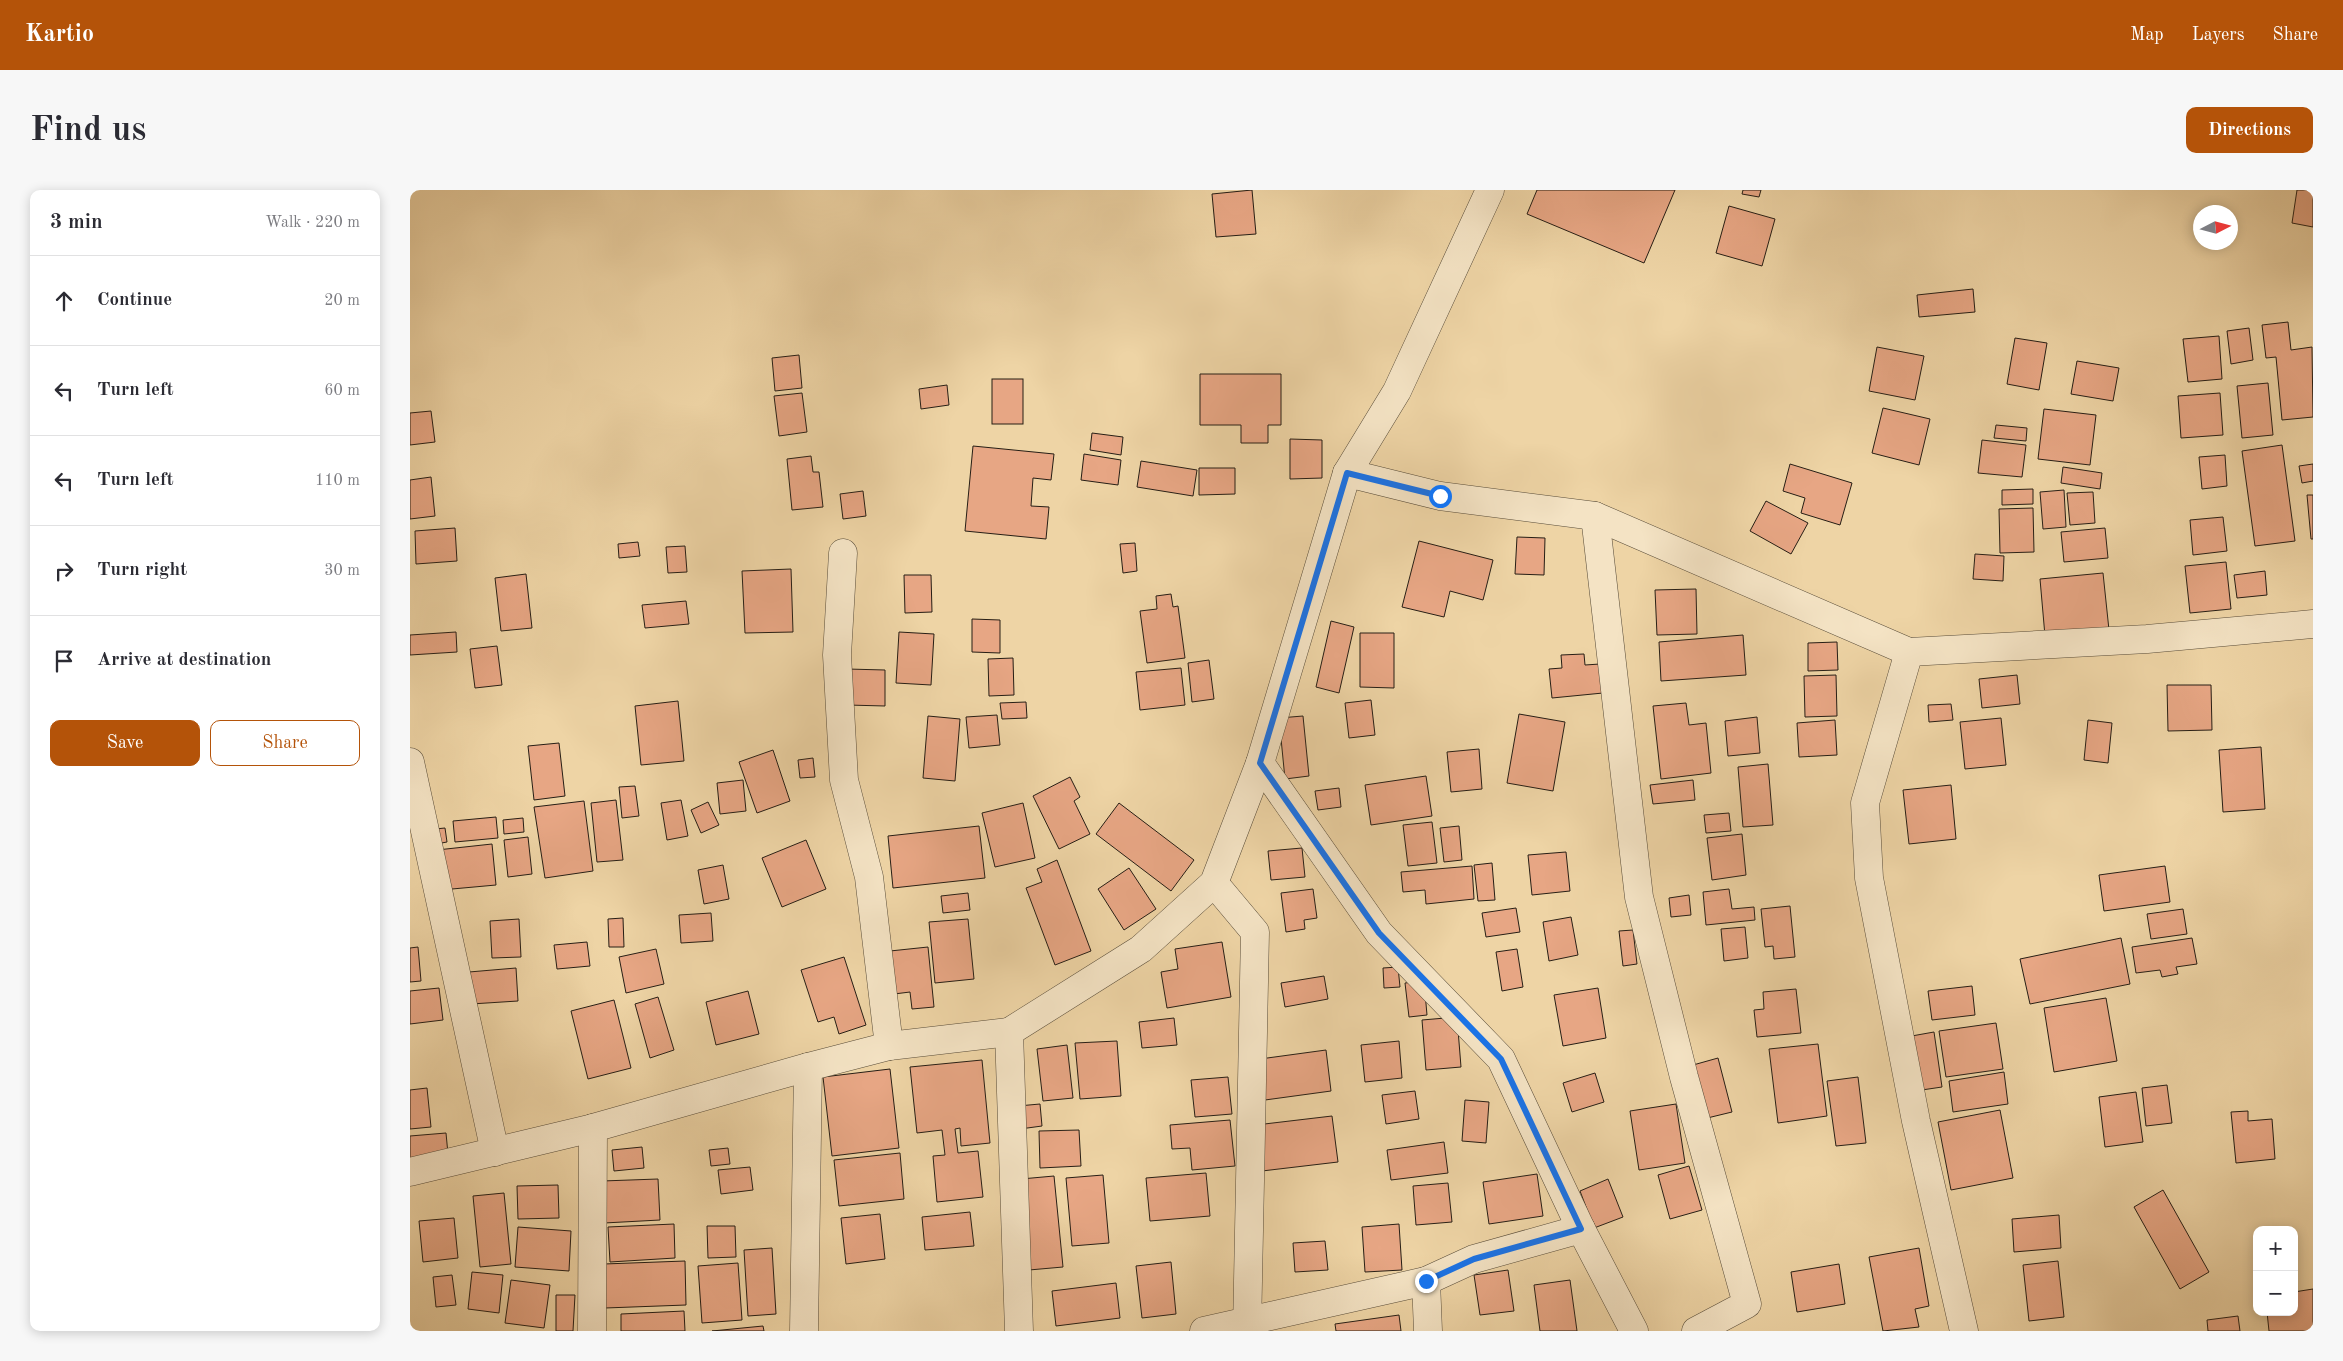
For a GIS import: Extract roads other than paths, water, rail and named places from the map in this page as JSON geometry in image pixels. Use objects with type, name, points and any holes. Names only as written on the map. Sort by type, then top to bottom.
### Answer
[{"type":"street","points":[[410,1172],[593,1128],[808,1067],[890,1046],[1009,1032],[1141,950],[1214,883],[1260,763],[1347,473],[1397,391],[1490,190]]},
{"type":"street","points":[[1347,473],[1440,496],[1595,516],[1909,652],[2147,639],[2313,624]]},
{"type":"street","points":[[1595,516],[1640,897],[1684,1078],[1747,1304],[1696,1331]]},
{"type":"street","points":[[843,553],[837,656],[844,780],[869,877],[890,1046]]},
{"type":"street","points":[[1909,652],[1864,803],[1870,878],[1916,1121],[1964,1331]]},
{"type":"street","points":[[410,762],[495,1152]]},
{"type":"street","points":[[1260,763],[1379,933],[1501,1059],[1581,1229],[1634,1331]]},
{"type":"street","points":[[1214,883],[1255,932],[1247,1327]]},
{"type":"street","points":[[1009,1032],[1019,1331]]},
{"type":"street","points":[[804,1331],[808,1067]]},
{"type":"street","points":[[592,1331],[593,1128]]},
{"type":"street","points":[[1204,1331],[1247,1327],[1426,1281],[1474,1259],[1581,1229]]},
{"type":"street","points":[[1426,1281],[1428,1331]]}]
